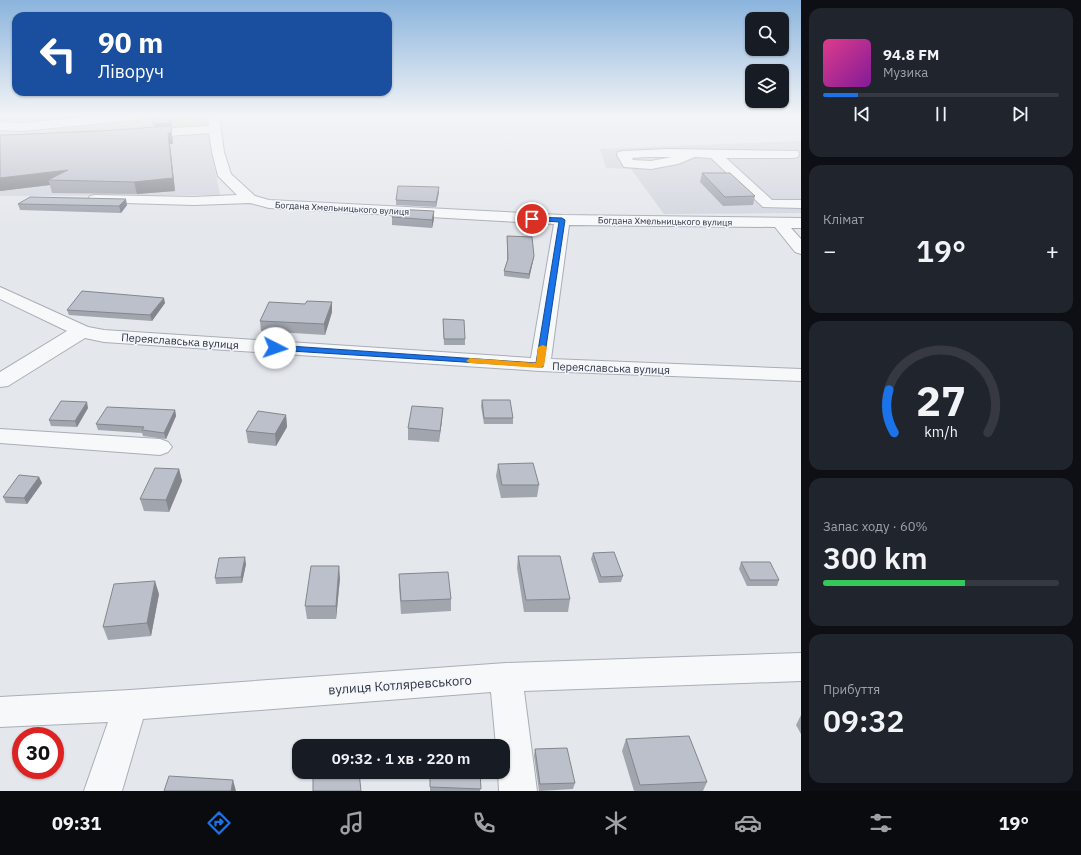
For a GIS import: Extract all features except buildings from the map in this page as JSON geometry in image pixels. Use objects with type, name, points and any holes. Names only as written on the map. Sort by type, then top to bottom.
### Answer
[{"type":"street","points":[[218,152],[225,176],[250,199]]},
{"type":"street","points":[[695,153],[798,156]]},
{"type":"street","points":[[714,154],[768,204],[801,204]]},
{"type":"street","name":"Богдана Хмельницького вулиця","points":[[78,199],[194,201],[250,199],[269,204],[562,220],[780,224],[801,223]]},
{"type":"street","points":[[540,366],[562,220]]},
{"type":"street","points":[[780,224],[801,249]]},
{"type":"street","name":"Переяславська вулиця","points":[[0,292],[82,331],[104,336],[540,366],[801,374]]},
{"type":"street","points":[[0,381],[82,331]]},
{"type":"street","points":[[0,436],[160,447]]},
{"type":"street","name":"вулиця Котляревського","points":[[0,712],[130,705],[506,677],[801,666]]},
{"type":"street","points":[[506,677],[518,791]]},
{"type":"street","points":[[103,791],[130,705]]},
{"type":"shaded area","points":[[0,152],[212,152],[220,195],[0,196]]},
{"type":"shaded area","points":[[601,152],[801,152],[801,213],[664,214],[631,169],[606,168]]},
{"type":"slow traffic","points":[[470,361],[540,366],[543,347]]},
{"type":"route","points":[[275,348],[540,366],[562,220],[532,219]]}]
